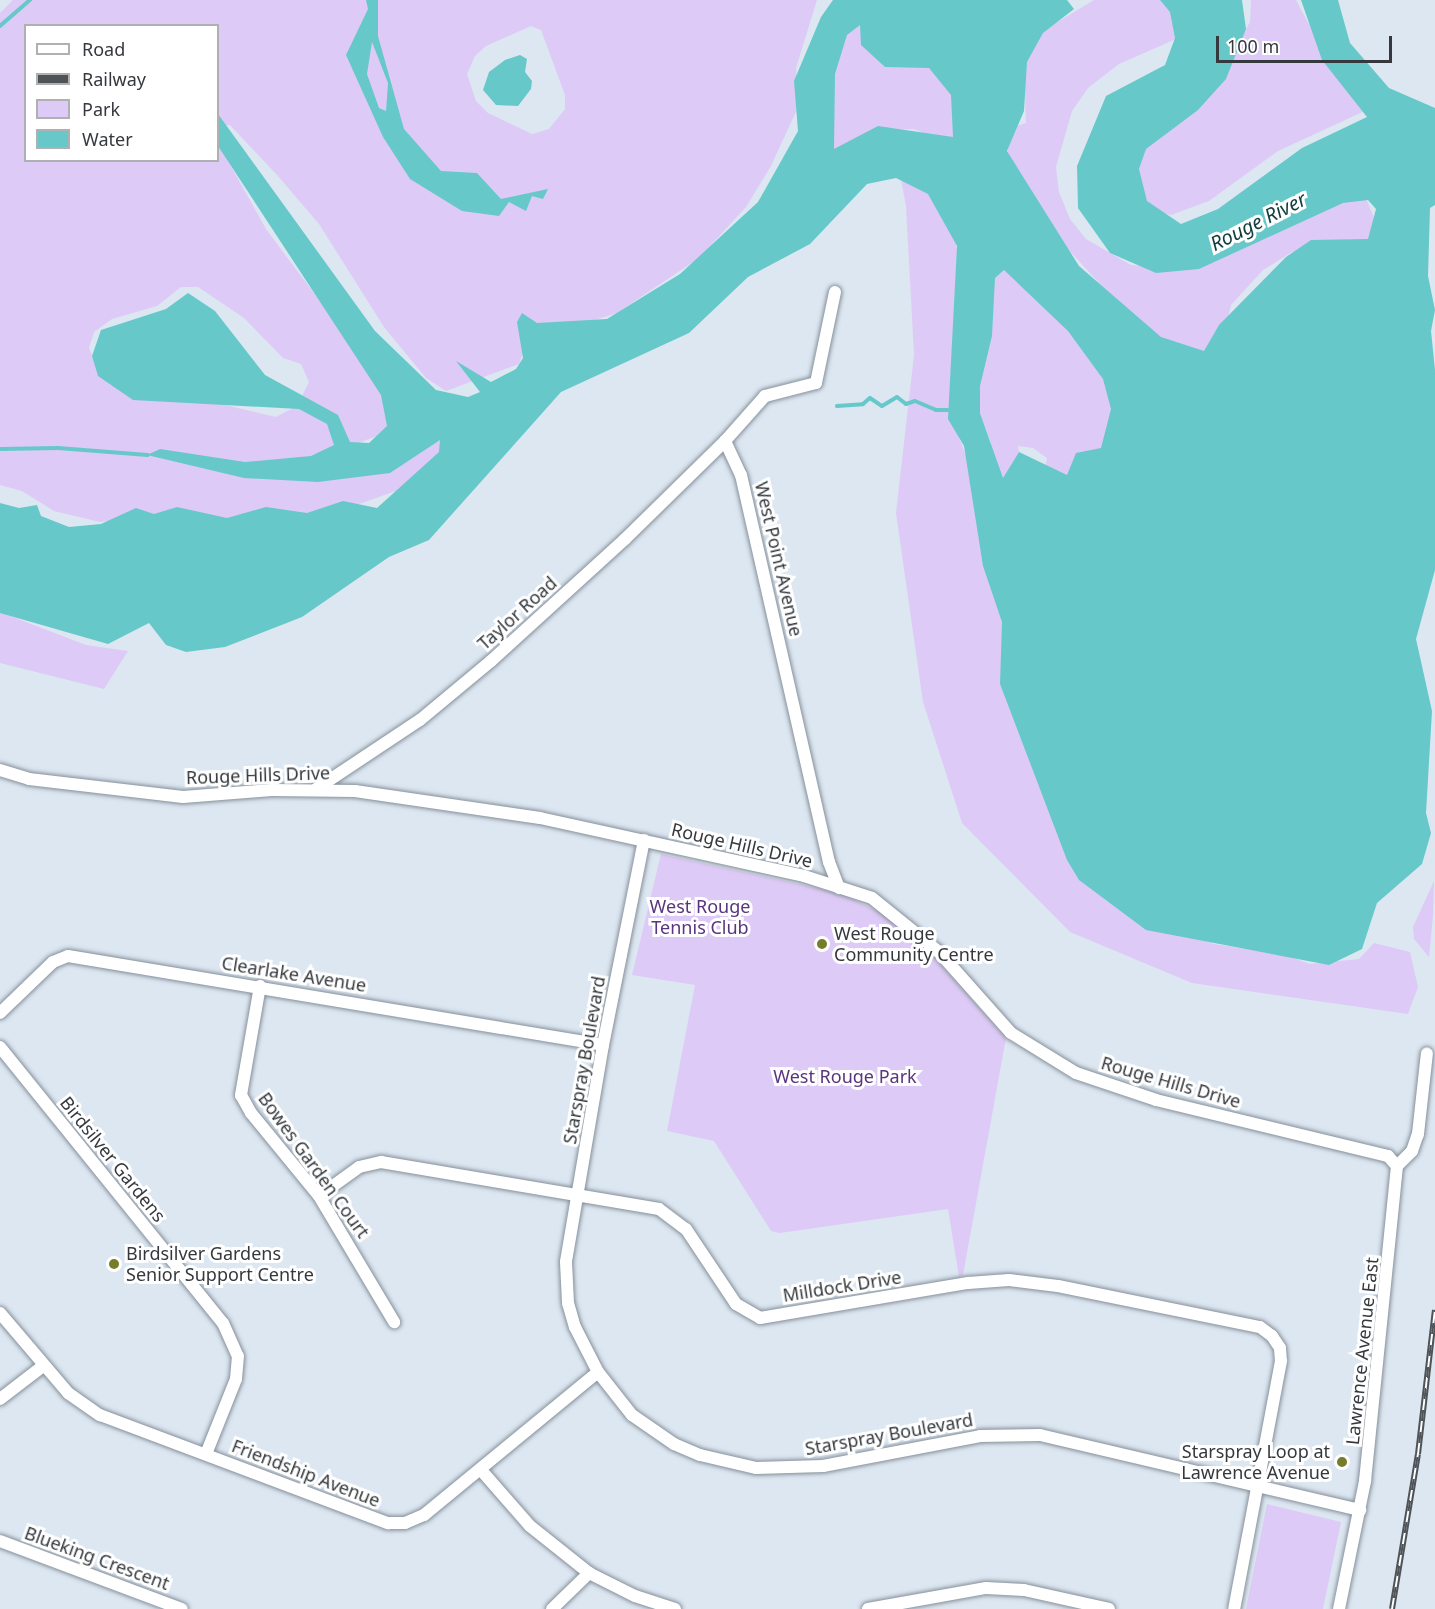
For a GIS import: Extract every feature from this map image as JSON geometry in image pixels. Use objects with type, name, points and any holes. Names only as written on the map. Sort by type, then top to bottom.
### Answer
[{"type":"street","points":[[725,441],[765,396],[816,383],[835,292]]},
{"type":"street","name":"Taylor Road","points":[[316,789],[420,720],[491,661],[625,539],[725,441]]},
{"type":"street","name":"West Point Avenue","points":[[725,441],[741,475],[829,862],[838,888]]},
{"type":"street","name":"Rouge Hills Drive","points":[[0,770],[29,779],[183,797],[316,789],[540,818],[804,876],[872,898],[909,925],[939,952],[1011,1033],[1076,1073],[1156,1100],[1388,1156],[1397,1166]]},
{"type":"street","name":"Starspray Boulevard","points":[[644,840],[603,1045],[579,1197],[566,1262],[568,1303],[575,1327],[598,1372],[632,1415],[667,1440],[700,1455],[756,1468],[823,1466],[980,1436],[1040,1435],[1360,1510]]},
{"type":"street","name":"Clearlake Avenue","points":[[0,1013],[52,962],[68,956],[260,986],[603,1045]]},
{"type":"street","name":"Bowes Garden Court","points":[[260,986],[241,1095],[251,1113],[318,1196],[358,1256],[394,1322]]},
{"type":"street","name":"Birdsilver Gardens","points":[[0,1047],[223,1323],[238,1356],[236,1379],[206,1455]]},
{"type":"street","points":[[1397,1166],[1412,1151],[1418,1134],[1427,1053]]},
{"type":"street","name":"Milldock Drive","points":[[318,1196],[359,1167],[381,1162],[659,1209],[686,1229],[736,1304],[760,1318],[968,1283],[1009,1280],[1058,1286],[1260,1328],[1272,1336],[1280,1348],[1281,1361],[1259,1487],[1234,1609]]},
{"type":"street","name":"Lawrence Avenue East","points":[[1339,1609],[1360,1510],[1380,1355],[1397,1166]]},
{"type":"street","name":"Friendship Avenue","points":[[0,1313],[68,1393],[100,1415],[388,1523],[405,1523],[424,1515],[598,1372]]},
{"type":"street","points":[[0,1400],[43,1366]]},
{"type":"street","points":[[481,1470],[530,1526],[589,1573],[675,1609]]},
{"type":"street","name":"Blueking Crescent","points":[[0,1541],[182,1609]]},
{"type":"street","points":[[552,1609],[589,1573]]},
{"type":"street","points":[[872,1609],[986,1588],[1024,1590],[1109,1609]]},
{"type":"green space","points":[[13,0],[817,0],[796,68],[799,105],[771,166],[746,207],[699,258],[617,313],[592,321],[534,324],[519,364],[446,391],[426,378],[384,327],[319,224],[278,176],[230,125],[219,127],[223,152],[266,229],[396,403],[398,428],[324,456],[438,431],[458,437],[404,488],[306,523],[148,517],[100,522],[54,511],[22,491],[0,485],[0,13]],"holes":[[[531,26],[541,30],[565,95],[565,109],[549,129],[532,134],[488,113],[476,101],[467,74],[475,56],[486,46]],[[181,287],[198,287],[244,318],[283,358],[301,364],[309,382],[297,406],[276,417],[208,401],[156,397],[102,379],[89,348],[94,332],[112,319],[157,306]]]},
{"type":"green space","points":[[1094,0],[1165,0],[1177,28],[1176,39],[1119,64],[1088,88],[1072,111],[1056,167],[1059,192],[1070,219],[1086,239],[1131,265],[1159,267],[1362,189],[1380,232],[1380,247],[1342,243],[1292,252],[1263,270],[1231,305],[1219,357],[1172,351],[1109,294],[1046,225],[1008,160],[1008,129],[1026,123],[1024,63],[1036,35]]},
{"type":"green space","points":[[1251,0],[1296,0],[1337,77],[1369,109],[1278,151],[1209,201],[1171,215],[1155,212],[1143,198],[1132,160],[1221,72],[1250,22]]},
{"type":"green space","points":[[857,11],[962,21],[955,137],[945,142],[914,129],[870,130],[835,154],[822,157],[828,79]]},
{"type":"green space","points":[[900,174],[934,185],[952,214],[957,251],[949,412],[971,468],[1083,879],[1107,901],[1149,923],[1214,944],[1285,955],[1310,964],[1359,959],[1374,943],[1410,952],[1418,987],[1408,1014],[1192,983],[1070,932],[962,823],[923,702],[896,513],[914,355],[906,206]]},
{"type":"green space","points":[[995,255],[1100,351],[1153,481],[1044,477],[1047,458],[1033,448],[1018,446],[1045,599],[995,485],[991,443],[973,394],[974,376],[990,345]]},
{"type":"green space","points":[[0,612],[86,645],[128,651],[104,689],[0,663]]},
{"type":"green space","name":"West Rouge Park","points":[[661,854],[840,893],[884,914],[924,946],[1006,1038],[963,1275],[959,1277],[948,1209],[780,1233],[771,1231],[714,1141],[667,1131],[695,985],[632,975]]},
{"type":"green space","points":[[1434,881],[1429,957],[1414,939],[1413,927]]},
{"type":"green space","points":[[1267,1504],[1341,1522],[1323,1609],[1246,1609]]},
{"type":"water","points":[[366,0],[378,0],[378,36],[404,129],[441,171],[477,173],[501,199],[548,189],[543,199],[532,196],[526,211],[509,202],[499,216],[462,211],[410,179],[383,137],[346,55],[368,9]],"holes":[[[372,42],[388,83],[386,111],[379,108],[367,74]]]},
{"type":"water","name":"Rouge River","points":[[833,0],[1067,0],[1074,9],[1043,33],[1027,62],[1024,111],[1007,151],[1079,266],[1161,337],[1204,351],[1219,325],[1286,257],[1311,240],[1368,239],[1376,209],[1368,200],[1343,203],[1199,269],[1156,273],[1110,253],[1078,208],[1077,166],[1106,96],[1165,65],[1175,38],[1170,12],[1160,0],[1242,0],[1246,29],[1226,79],[1198,110],[1146,149],[1139,169],[1147,201],[1181,224],[1218,209],[1302,148],[1367,117],[1322,60],[1301,0],[1338,0],[1350,43],[1389,88],[1435,108],[1435,205],[1430,208],[1428,276],[1435,310],[1431,331],[1435,370],[1435,570],[1416,639],[1432,711],[1426,813],[1431,833],[1422,864],[1377,903],[1362,949],[1329,965],[1146,930],[1079,880],[1067,860],[1000,684],[1002,622],[983,566],[964,446],[948,419],[957,246],[928,194],[896,178],[867,184],[810,244],[748,277],[689,333],[561,392],[429,540],[389,557],[302,617],[225,647],[186,652],[166,645],[149,623],[108,644],[0,613],[0,503],[19,508],[37,505],[41,516],[69,527],[101,524],[136,508],[154,514],[177,507],[227,518],[266,507],[307,513],[343,501],[377,508],[439,452],[440,440],[390,473],[318,482],[244,478],[147,455],[160,449],[245,462],[311,456],[334,445],[327,424],[299,409],[133,400],[98,376],[92,356],[101,330],[166,309],[188,293],[215,311],[265,375],[338,415],[350,442],[369,443],[387,426],[381,395],[219,148],[219,115],[375,331],[436,390],[468,397],[480,392],[456,361],[491,382],[516,369],[523,358],[517,322],[522,313],[537,323],[607,319],[680,274],[758,202],[798,131],[794,81],[821,17]],"holes":[[[860,25],[861,45],[885,67],[929,68],[951,95],[953,137],[878,126],[834,149],[835,74],[847,35]],[[1004,270],[1068,331],[1103,379],[1111,409],[1101,448],[1076,453],[1067,475],[1019,452],[1003,478],[980,413],[980,386],[992,336],[995,278]]]},
{"type":"water","points":[[520,55],[527,59],[525,72],[532,81],[531,89],[518,106],[496,105],[483,90],[489,72],[505,60]]},
{"type":"waterway","points":[[0,26],[30,0]]},
{"type":"waterway","points":[[837,406],[863,404],[870,398],[882,406],[897,397],[906,404],[915,401],[936,410],[948,410]]},
{"type":"waterway","points":[[0,449],[58,448],[148,455]]},
{"type":"railway","points":[[1392,1609],[1418,1454],[1435,1310]]},
{"type":"place","name":"West Rouge Community Centre","points":[[822,944]]},
{"type":"place","name":"Birdsilver Gardens Senior Support Centre","points":[[114,1264]]},
{"type":"place","name":"Starspray Loop at Lawrence Avenue","points":[[1342,1462]]},
{"type":"park label","name":"West Rouge Tennis Club","points":[[700,917]]}]
